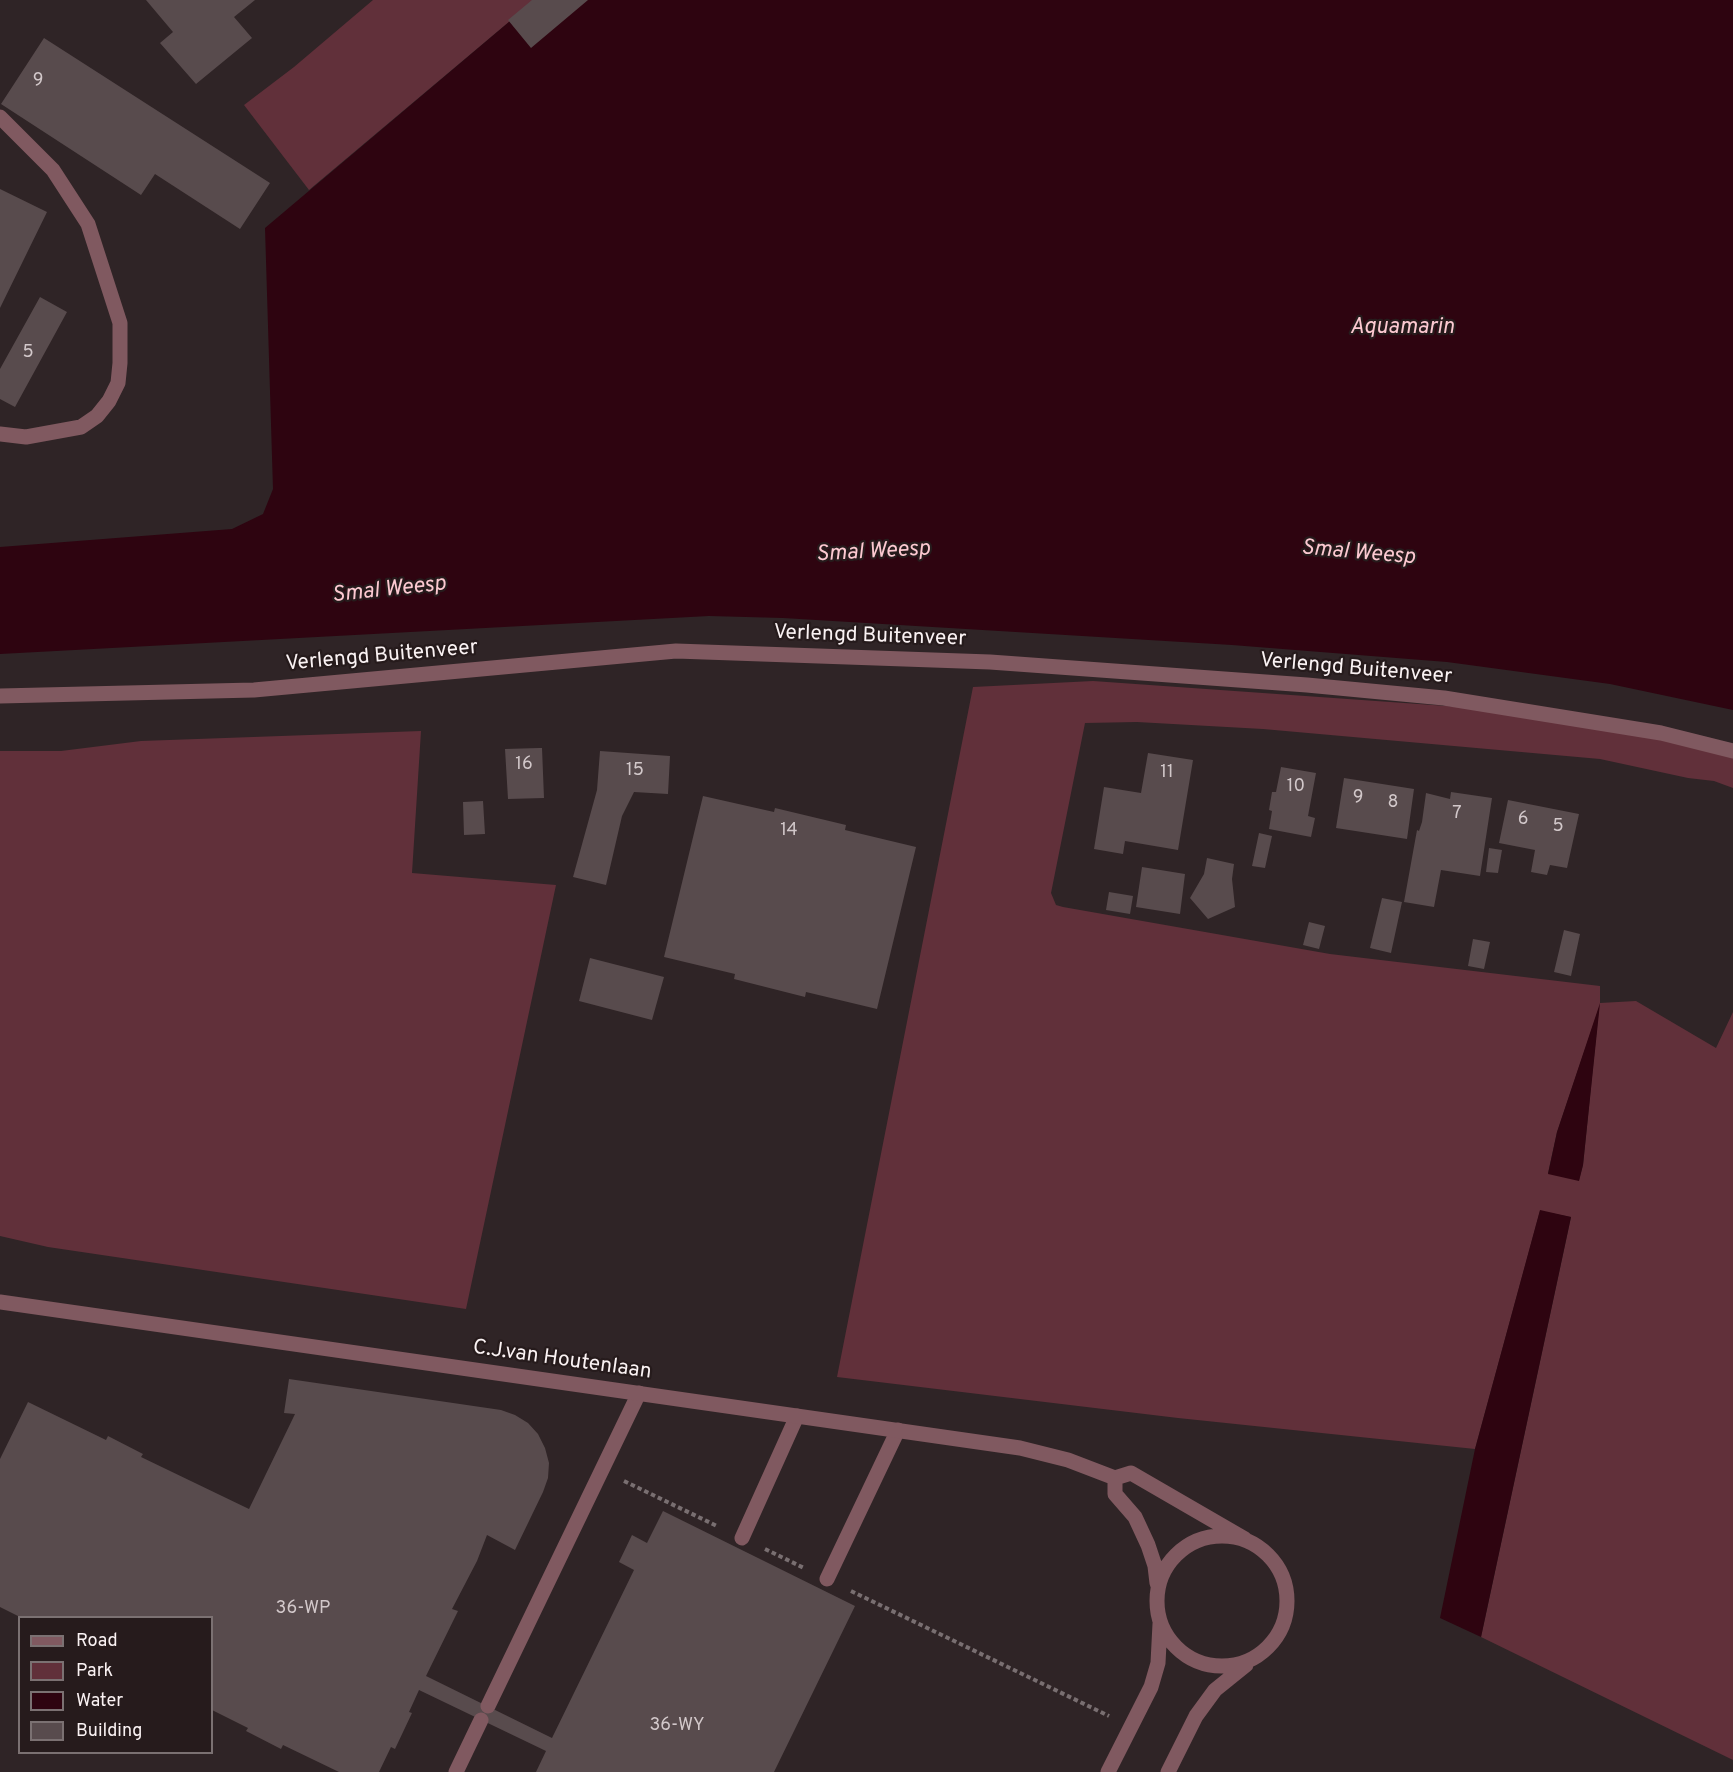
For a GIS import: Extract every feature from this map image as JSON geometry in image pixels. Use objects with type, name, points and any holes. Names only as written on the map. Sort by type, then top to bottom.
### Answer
[{"type":"street","points":[[0,117],[53,170],[88,224],[120,323],[118,383],[109,401],[97,416],[81,427],[26,437],[0,434]]},
{"type":"street","name":"Verlengd Buitenveer","points":[[0,696],[254,690],[676,651],[990,662],[1330,687],[1444,698],[1661,734],[1733,751]]},
{"type":"street","name":"C.J.van Houtenlaan","points":[[0,1302],[1020,1448],[1068,1460],[1115,1478],[1131,1473],[1245,1539]]},
{"type":"street","points":[[456,1772],[639,1393]]},
{"type":"street","points":[[742,1538],[797,1416]]},
{"type":"street","points":[[827,1579],[898,1430]]},
{"type":"street","points":[[1115,1478],[1115,1494],[1135,1517],[1148,1545],[1155,1566],[1158,1587]]},
{"type":"street","points":[[1168,1772],[1196,1716],[1215,1690],[1268,1648],[1280,1633],[1286,1616],[1287,1597],[1284,1578],[1274,1562],[1261,1549],[1245,1539],[1227,1536],[1208,1537],[1190,1544],[1175,1554],[1164,1570],[1158,1587],[1156,1606],[1160,1624],[1169,1641],[1182,1654],[1199,1663],[1217,1667],[1235,1666],[1253,1659]]},
{"type":"street","points":[[1108,1772],[1151,1687],[1158,1663],[1160,1624]]},
{"type":"path","points":[[602,1470],[1131,1727]]},
{"type":"green space","points":[[373,0],[535,0],[309,190],[244,105],[294,67]]},
{"type":"green space","points":[[1093,681],[1461,707],[1733,747],[1733,788],[1714,781],[1688,778],[1600,759],[1263,729],[1137,722],[1085,723],[1051,893],[1056,905],[1063,907],[1330,954],[1600,986],[1600,1003],[1636,1001],[1716,1048],[1733,1012],[1733,1760],[1481,1637],[1571,1217],[1540,1211],[1475,1449],[1178,1418],[837,1377],[973,687]],"holes":[[[1599,1008],[1583,1165],[1579,1180],[1548,1173],[1557,1132]]]},
{"type":"green space","points":[[421,731],[412,873],[556,885],[466,1309],[48,1247],[0,1236],[0,751],[61,751],[141,741]]},
{"type":"water","name":"Aquamarin","points":[[535,0],[1733,0],[1733,710],[1610,684],[1447,662],[1232,645],[783,618],[709,616],[0,654],[0,547],[232,529],[263,514],[273,489],[265,228]]},
{"type":"water","points":[[1600,1003],[1583,1165],[1579,1181],[1548,1174],[1557,1132]]},
{"type":"water","points":[[1540,1210],[1571,1217],[1481,1637],[1440,1618],[1475,1449]]},
{"type":"building","points":[[146,0],[255,0],[234,17],[252,38],[196,84],[160,43],[173,32]]},
{"type":"building","points":[[532,0],[588,0],[531,48],[508,20]]},
{"type":"building","points":[[44,38],[270,183],[240,229],[155,174],[141,195],[1,104]]},
{"type":"building","points":[[0,189],[47,212],[0,308]]},
{"type":"building","points":[[40,297],[67,312],[15,407],[0,399],[0,369]]},
{"type":"building","points":[[542,748],[544,798],[508,799],[505,749]]},
{"type":"building","points":[[600,751],[670,756],[668,794],[634,792],[622,816],[606,885],[573,877],[597,790]]},
{"type":"building","points":[[1148,753],[1193,760],[1178,850],[1125,841],[1123,854],[1094,849],[1104,787],[1141,793]]},
{"type":"building","points":[[1281,767],[1316,773],[1308,816],[1315,818],[1311,837],[1269,829],[1272,792],[1276,792]]},
{"type":"building","points":[[1344,778],[1414,789],[1407,839],[1336,828]]},
{"type":"building","points":[[1451,792],[1492,798],[1480,876],[1441,870],[1434,907],[1404,902],[1417,830],[1419,831],[1422,822],[1426,793],[1450,799]]},
{"type":"building","points":[[703,796],[774,812],[775,808],[846,825],[845,830],[916,847],[877,1009],[806,992],[805,997],[734,979],[735,974],[664,957]]},
{"type":"building","points":[[1508,800],[1579,814],[1567,868],[1550,865],[1547,875],[1531,872],[1535,850],[1499,843]]},
{"type":"building","points":[[483,801],[485,834],[464,835],[463,802]]},
{"type":"building","points":[[1259,833],[1272,836],[1265,868],[1252,866]]},
{"type":"building","points":[[1489,848],[1502,850],[1498,873],[1486,872]]},
{"type":"building","points":[[1207,858],[1234,864],[1232,879],[1235,907],[1208,919],[1190,898],[1204,874]]},
{"type":"building","points":[[1142,867],[1185,874],[1180,914],[1136,907]]},
{"type":"building","points":[[1109,892],[1133,896],[1130,914],[1106,910]]},
{"type":"building","points":[[1382,898],[1402,902],[1391,953],[1370,948]]},
{"type":"building","points":[[1309,922],[1325,926],[1319,949],[1303,945]]},
{"type":"building","points":[[1564,930],[1580,934],[1571,976],[1554,972]]},
{"type":"building","points":[[1473,939],[1490,942],[1484,969],[1468,966]]},
{"type":"building","points":[[590,958],[664,977],[652,1020],[579,1001]]},
{"type":"building","points":[[289,1379],[501,1410],[528,1423],[538,1434],[549,1463],[548,1478],[543,1492],[515,1550],[487,1535],[477,1561],[452,1609],[458,1611],[426,1676],[552,1738],[634,1570],[619,1562],[632,1535],[647,1543],[663,1511],[855,1606],[774,1772],[536,1772],[546,1751],[419,1690],[409,1712],[412,1713],[395,1749],[391,1747],[379,1772],[339,1772],[283,1745],[281,1749],[246,1731],[248,1728],[213,1710],[213,1616],[18,1616],[0,1607],[0,1459],[28,1402],[106,1440],[108,1436],[143,1454],[141,1457],[249,1509],[295,1414],[284,1413]]},
{"type":"water label","name":"Smal Weesp","points":[[873,553]]},
{"type":"water label","name":"Smal Weesp","points":[[1358,554]]},
{"type":"water label","name":"Smal Weesp","points":[[389,591]]}]
